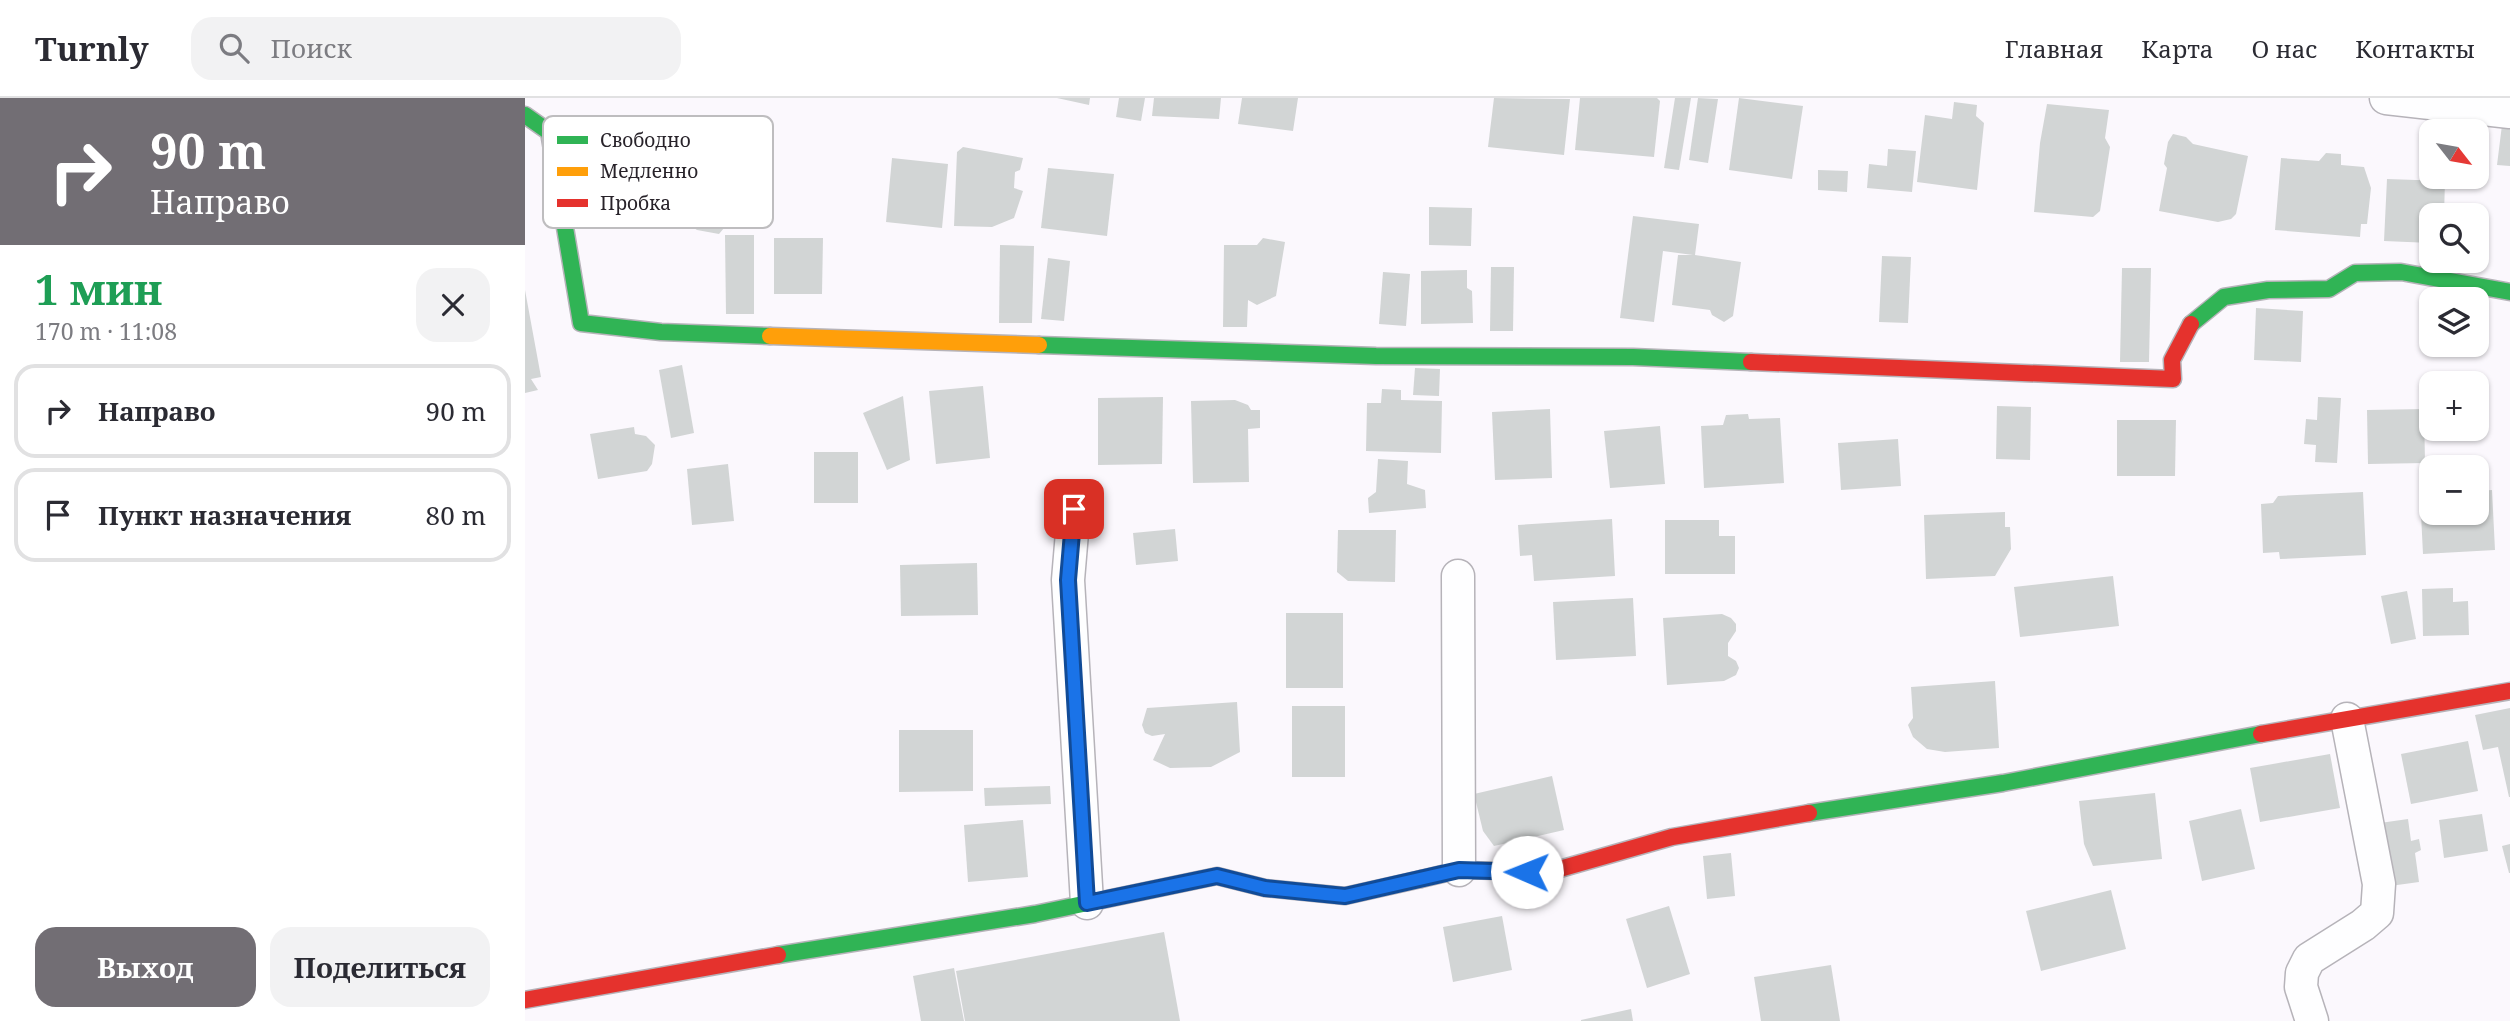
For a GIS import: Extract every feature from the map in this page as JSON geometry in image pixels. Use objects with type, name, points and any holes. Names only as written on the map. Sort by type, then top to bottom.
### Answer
[{"type":"street","points":[[2386,98],[2510,112]]},
{"type":"street","points":[[525,115],[543,128]]},
{"type":"street","points":[[565,228],[581,323],[661,332],[1375,356],[1633,357],[2173,379],[2172,360],[2189,326],[2224,297],[2268,290],[2329,289],[2355,272],[2401,272],[2510,292]]},
{"type":"street","points":[[1074,509],[1068,580],[1087,903]]},
{"type":"street","points":[[1458,576],[1459,870]]},
{"type":"street","points":[[525,1000],[876,938],[1035,914],[1217,876],[1265,888],[1345,896],[1459,870],[1549,872],[1672,837],[2003,783],[2510,691]]},
{"type":"street","points":[[2312,1021],[2301,987],[2302,973],[2309,959],[2377,913],[2379,884],[2347,719]]},
{"type":"building","points":[[1057,98],[1090,98],[1089,105]]},
{"type":"building","points":[[1119,98],[1145,98],[1141,121],[1116,117]]},
{"type":"building","points":[[1154,98],[1221,98],[1219,119],[1152,116]]},
{"type":"building","points":[[1242,98],[1298,98],[1293,131],[1238,124]]},
{"type":"building","points":[[1494,98],[1570,99],[1564,155],[1488,147]]},
{"type":"building","points":[[1580,98],[1657,98],[1660,101],[1654,157],[1575,150]]},
{"type":"building","points":[[1675,98],[1691,98],[1679,170],[1664,168]]},
{"type":"building","points":[[1698,98],[1718,99],[1708,163],[1689,160]]},
{"type":"building","points":[[1739,98],[1803,106],[1792,179],[1729,170]]},
{"type":"building","points":[[1954,102],[1977,105],[1976,116],[1984,123],[1977,190],[1917,182],[1925,115],[1952,119]]},
{"type":"building","points":[[2047,104],[2109,110],[2105,138],[2110,147],[2100,211],[2093,217],[2034,212],[2040,143]]},
{"type":"building","points":[[2502,125],[2510,129],[2510,166],[2497,165]]},
{"type":"building","points":[[2173,134],[2186,137],[2193,144],[2248,156],[2236,214],[2231,219],[2218,222],[2159,211],[2167,168],[2164,164],[2168,142]]},
{"type":"building","points":[[963,147],[1023,158],[1020,170],[1015,172],[1014,188],[1023,191],[1014,218],[992,227],[954,226],[957,152]]},
{"type":"building","points":[[1888,149],[1916,151],[1912,192],[1867,188],[1869,164],[1887,166]]},
{"type":"building","points":[[2326,153],[2341,154],[2341,165],[2364,167],[2371,188],[2367,224],[2361,224],[2360,237],[2275,230],[2281,158],[2319,161]]},
{"type":"building","points":[[892,158],[948,164],[942,228],[886,222]]},
{"type":"building","points":[[1048,168],[1114,174],[1107,236],[1041,228]]},
{"type":"building","points":[[1818,170],[1848,171],[1847,192],[1818,190]]},
{"type":"building","points":[[2387,179],[2419,180],[2419,189],[2445,189],[2444,203],[2419,203],[2419,242],[2384,241]]},
{"type":"building","points":[[1429,207],[1472,208],[1471,246],[1429,245]]},
{"type":"building","points":[[1633,216],[1699,224],[1695,255],[1741,262],[1733,316],[1724,322],[1712,315],[1710,310],[1672,305],[1678,255],[1693,255],[1663,251],[1654,322],[1620,318]]},
{"type":"building","points":[[694,228],[724,228],[719,234]]},
{"type":"building","points":[[725,235],[754,235],[754,314],[726,314]]},
{"type":"building","points":[[774,238],[823,238],[822,294],[774,294]]},
{"type":"building","points":[[1263,238],[1285,242],[1276,296],[1257,305],[1248,300],[1247,327],[1223,327],[1224,245],[1257,245]]},
{"type":"building","points":[[1000,245],[1034,246],[1032,323],[999,323]]},
{"type":"building","points":[[1882,256],[1911,257],[1908,323],[1879,322]]},
{"type":"building","points":[[1048,258],[1070,261],[1064,321],[1041,319]]},
{"type":"building","points":[[1491,267],[1514,267],[1513,331],[1490,331]]},
{"type":"building","points":[[2122,268],[2151,268],[2149,362],[2120,362]]},
{"type":"building","points":[[1467,270],[1467,288],[1472,291],[1473,323],[1421,324],[1421,271]]},
{"type":"building","points":[[1383,272],[1410,274],[1406,326],[1379,324]]},
{"type":"building","points":[[525,290],[541,377],[531,379],[538,390],[525,393]]},
{"type":"building","points":[[2256,308],[2303,311],[2301,362],[2254,360]]},
{"type":"building","points":[[682,365],[694,433],[671,438],[659,370]]},
{"type":"building","points":[[1415,368],[1440,369],[1439,396],[1413,395]]},
{"type":"building","points":[[983,386],[990,458],[936,464],[929,391]]},
{"type":"building","points":[[1382,389],[1401,390],[1401,400],[1442,401],[1441,453],[1366,451],[1367,403],[1381,403]]},
{"type":"building","points":[[903,396],[910,460],[887,470],[863,413]]},
{"type":"building","points":[[1163,397],[1162,464],[1098,465],[1098,398]]},
{"type":"building","points":[[2318,397],[2341,398],[2337,463],[2315,462],[2316,445],[2304,444],[2306,419],[2317,420]]},
{"type":"building","points":[[1235,400],[1248,405],[1251,410],[1260,410],[1260,428],[1248,429],[1249,482],[1193,483],[1191,401]]},
{"type":"building","points":[[1997,406],[2031,407],[2030,460],[1996,459]]},
{"type":"building","points":[[1550,409],[1552,478],[1495,480],[1492,412]]},
{"type":"building","points":[[2419,409],[2419,441],[2425,441],[2425,455],[2419,455],[2419,463],[2368,464],[2367,410]]},
{"type":"building","points":[[1748,414],[1749,419],[1780,418],[1784,483],[1704,488],[1701,426],[1723,425],[1726,415]]},
{"type":"building","points":[[2117,420],[2176,420],[2175,476],[2117,476]]},
{"type":"building","points":[[1660,426],[1665,484],[1610,488],[1604,431]]},
{"type":"building","points":[[634,427],[635,434],[646,436],[655,445],[652,464],[647,471],[598,479],[590,434]]},
{"type":"building","points":[[1898,439],[1901,486],[1841,490],[1838,443]]},
{"type":"building","points":[[814,452],[858,452],[858,503],[814,503]]},
{"type":"building","points":[[1378,459],[1408,461],[1407,484],[1425,490],[1426,508],[1369,513],[1368,498],[1376,492]]},
{"type":"building","points":[[728,464],[734,521],[692,525],[687,469]]},
{"type":"building","points":[[2489,490],[2492,490],[2495,550],[2423,554],[2422,525],[2489,525]]},
{"type":"building","points":[[2363,492],[2366,555],[2280,559],[2279,552],[2263,553],[2261,504],[2273,503],[2278,496]]},
{"type":"building","points":[[2005,512],[2005,527],[2010,527],[2011,549],[1995,576],[1926,579],[1924,515]]},
{"type":"building","points":[[1612,519],[1615,576],[1534,581],[1532,555],[1520,556],[1518,525]]},
{"type":"building","points":[[1665,520],[1719,520],[1719,536],[1735,536],[1735,574],[1665,574]]},
{"type":"building","points":[[1175,529],[1178,561],[1136,565],[1133,533]]},
{"type":"building","points":[[1338,530],[1396,530],[1395,582],[1348,581],[1337,572]]},
{"type":"building","points":[[977,563],[978,615],[901,616],[900,565]]},
{"type":"building","points":[[2113,576],[2119,626],[2020,637],[2014,587]]},
{"type":"building","points":[[2453,588],[2453,602],[2468,601],[2469,635],[2423,636],[2422,589]]},
{"type":"building","points":[[2407,591],[2416,639],[2391,644],[2381,596]]},
{"type":"building","points":[[1633,598],[1636,656],[1556,660],[1553,602]]},
{"type":"building","points":[[1286,613],[1343,613],[1343,688],[1286,688]]},
{"type":"building","points":[[1722,614],[1736,624],[1736,631],[1728,643],[1728,656],[1736,661],[1739,668],[1736,675],[1724,681],[1667,685],[1663,618]]},
{"type":"building","points":[[1995,681],[1999,748],[1945,752],[1927,749],[1913,737],[1908,725],[1913,718],[1911,687]]},
{"type":"building","points":[[1237,702],[1240,752],[1211,767],[1170,768],[1153,760],[1165,734],[1152,736],[1145,733],[1142,725],[1147,708]]},
{"type":"building","points":[[1292,706],[1345,706],[1345,777],[1292,777]]},
{"type":"building","points":[[2510,708],[2509,797],[2498,747],[2483,750],[2475,715]]},
{"type":"building","points":[[899,730],[973,730],[973,791],[899,792]]},
{"type":"building","points":[[2468,741],[2478,791],[2411,804],[2401,754]]},
{"type":"building","points":[[2330,754],[2340,808],[2260,822],[2250,768]]},
{"type":"building","points":[[1552,776],[1564,830],[1494,846],[1483,831],[1474,794]]},
{"type":"building","points":[[1050,786],[1051,804],[985,806],[984,788]]},
{"type":"building","points":[[2155,793],[2162,859],[2093,866],[2084,844],[2079,801]]},
{"type":"building","points":[[2241,809],[2255,869],[2202,881],[2189,821]]},
{"type":"building","points":[[2482,814],[2488,851],[2444,858],[2439,820]]},
{"type":"building","points":[[2408,819],[2411,841],[2419,839],[2421,850],[2415,853],[2419,882],[2390,886],[2380,823]]},
{"type":"building","points":[[1023,820],[1028,877],[968,882],[964,825]]},
{"type":"building","points":[[2510,844],[2510,873],[2509,873],[2502,846]]},
{"type":"building","points":[[1731,853],[1735,896],[1707,899],[1703,856]]},
{"type":"building","points":[[2111,890],[2126,949],[2041,971],[2026,911]]},
{"type":"building","points":[[1669,906],[1690,974],[1647,988],[1626,919]]},
{"type":"building","points":[[1502,916],[1512,970],[1453,982],[1443,927]]},
{"type":"building","points":[[1164,932],[1180,1021],[965,1021],[956,971]]},
{"type":"building","points":[[1831,965],[1840,1021],[1761,1021],[1754,977]]},
{"type":"building","points":[[954,968],[964,1021],[921,1021],[913,976]]},
{"type":"building","points":[[1631,1009],[1633,1021],[1581,1021],[1581,1020]]},
{"type":"traffic: fast","points":[[525,115],[543,128]]},
{"type":"traffic: fast","points":[[565,228],[581,323],[661,332],[770,336]]},
{"type":"traffic: fast","points":[[2191,324],[2224,297],[2268,290],[2329,289],[2355,273],[2401,272],[2510,292]]},
{"type":"traffic: fast","points":[[1039,345],[1376,356],[1633,357],[1751,362]]},
{"type":"traffic: fast","points":[[1809,813],[2003,783],[2261,734]]},
{"type":"traffic: fast","points":[[778,955],[1035,914],[1217,876],[1265,888],[1345,896],[1421,879]]},
{"type":"traffic: slow","points":[[770,336],[1039,345]]},
{"type":"traffic: jam","points":[[1751,362],[2173,379],[2172,360],[2191,324]]},
{"type":"traffic: jam","points":[[2261,734],[2510,691]]},
{"type":"traffic: jam","points":[[1421,879],[1459,870],[1549,872],[1672,837],[1809,813]]},
{"type":"traffic: jam","points":[[525,1000],[778,955]]},
{"type":"route","points":[[1074,509],[1068,580],[1087,903],[1217,876],[1265,888],[1345,896],[1459,870],[1527,872]]}]
